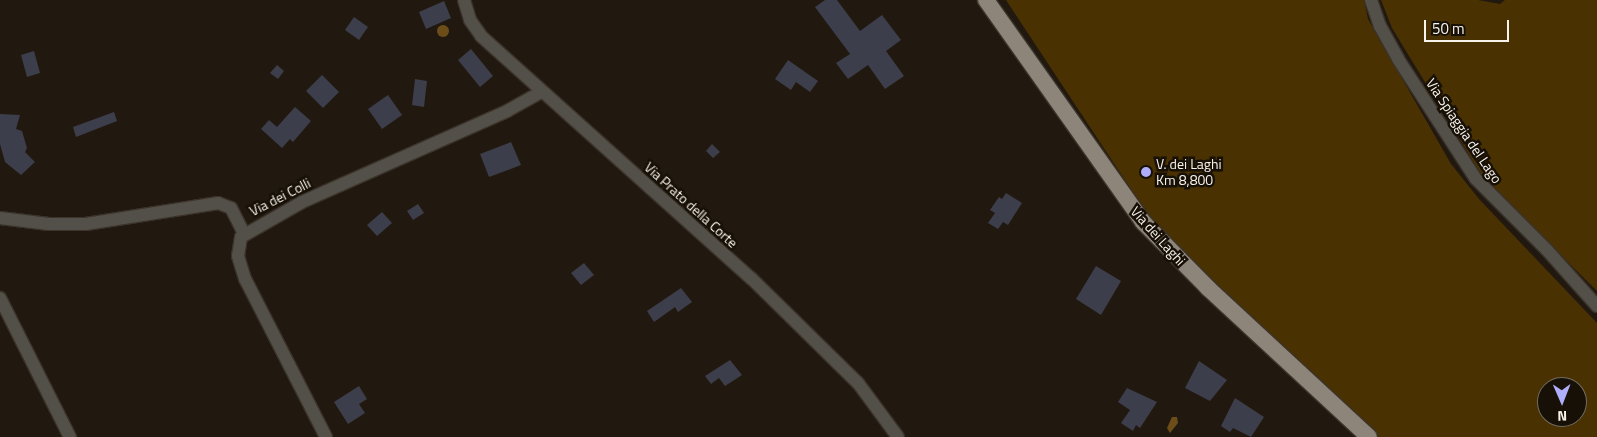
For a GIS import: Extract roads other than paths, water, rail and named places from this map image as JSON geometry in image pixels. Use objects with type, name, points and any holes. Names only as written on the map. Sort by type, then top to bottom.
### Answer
[{"type":"main road","name":"Via dei Laghi","points":[[986,0],[1143,222],[1213,294],[1369,437]]},
{"type":"street","name":"Via Prato della Corte","points":[[464,0],[470,20],[481,36],[541,92],[769,295],[858,383],[898,437]]},
{"type":"street","name":"Via Spiaggia del Lago","points":[[1372,0],[1380,26],[1398,59],[1476,179],[1547,250],[1597,306]]},
{"type":"street","name":"Via dei Colli","points":[[0,218],[49,224],[86,224],[218,203],[231,208],[244,233],[302,202],[507,111],[541,92]]},
{"type":"street","points":[[244,233],[238,247],[245,279],[326,437]]},
{"type":"street","points":[[0,298],[70,437]]},
{"type":"place","name":"V. dei Laghi Km 8,800","points":[[1146,172]]}]
